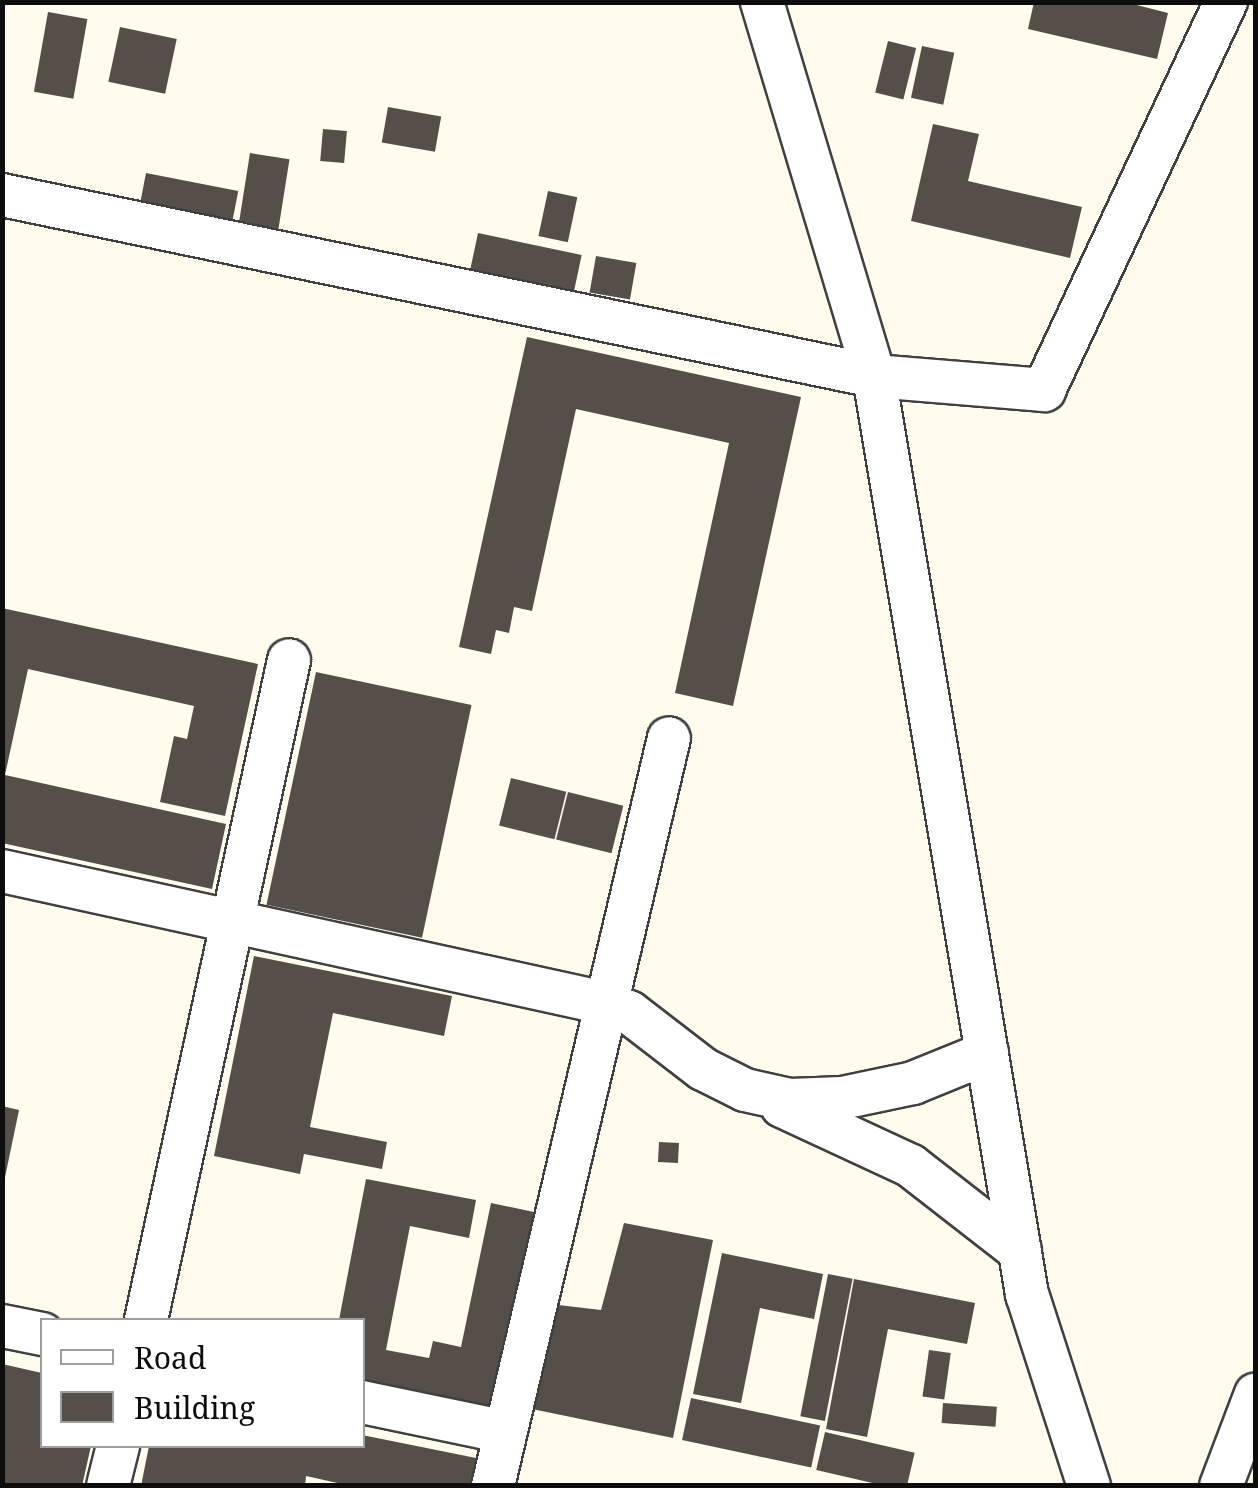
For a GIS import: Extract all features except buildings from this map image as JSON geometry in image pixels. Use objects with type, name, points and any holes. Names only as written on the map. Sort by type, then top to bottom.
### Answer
[{"type":"street","points":[[762,2],[874,376],[1028,1294],[1089,1486]]},
{"type":"street","points":[[2,195],[874,376],[1044,390],[1226,2]]},
{"type":"street","points":[[146,1318],[289,660]]},
{"type":"street","points":[[493,1486],[669,738]]},
{"type":"street","points":[[2,870],[605,1002],[745,1090],[911,1166],[1020,1251]]},
{"type":"street","points":[[745,1090],[790,1100],[842,1098],[913,1084],[987,1053]]},
{"type":"street","points":[[2,1326],[40,1334]]},
{"type":"street","points":[[1220,1486],[1256,1394]]},
{"type":"street","points":[[365,1403],[505,1432]]},
{"type":"street","points":[[108,1486],[118,1448]]}]
